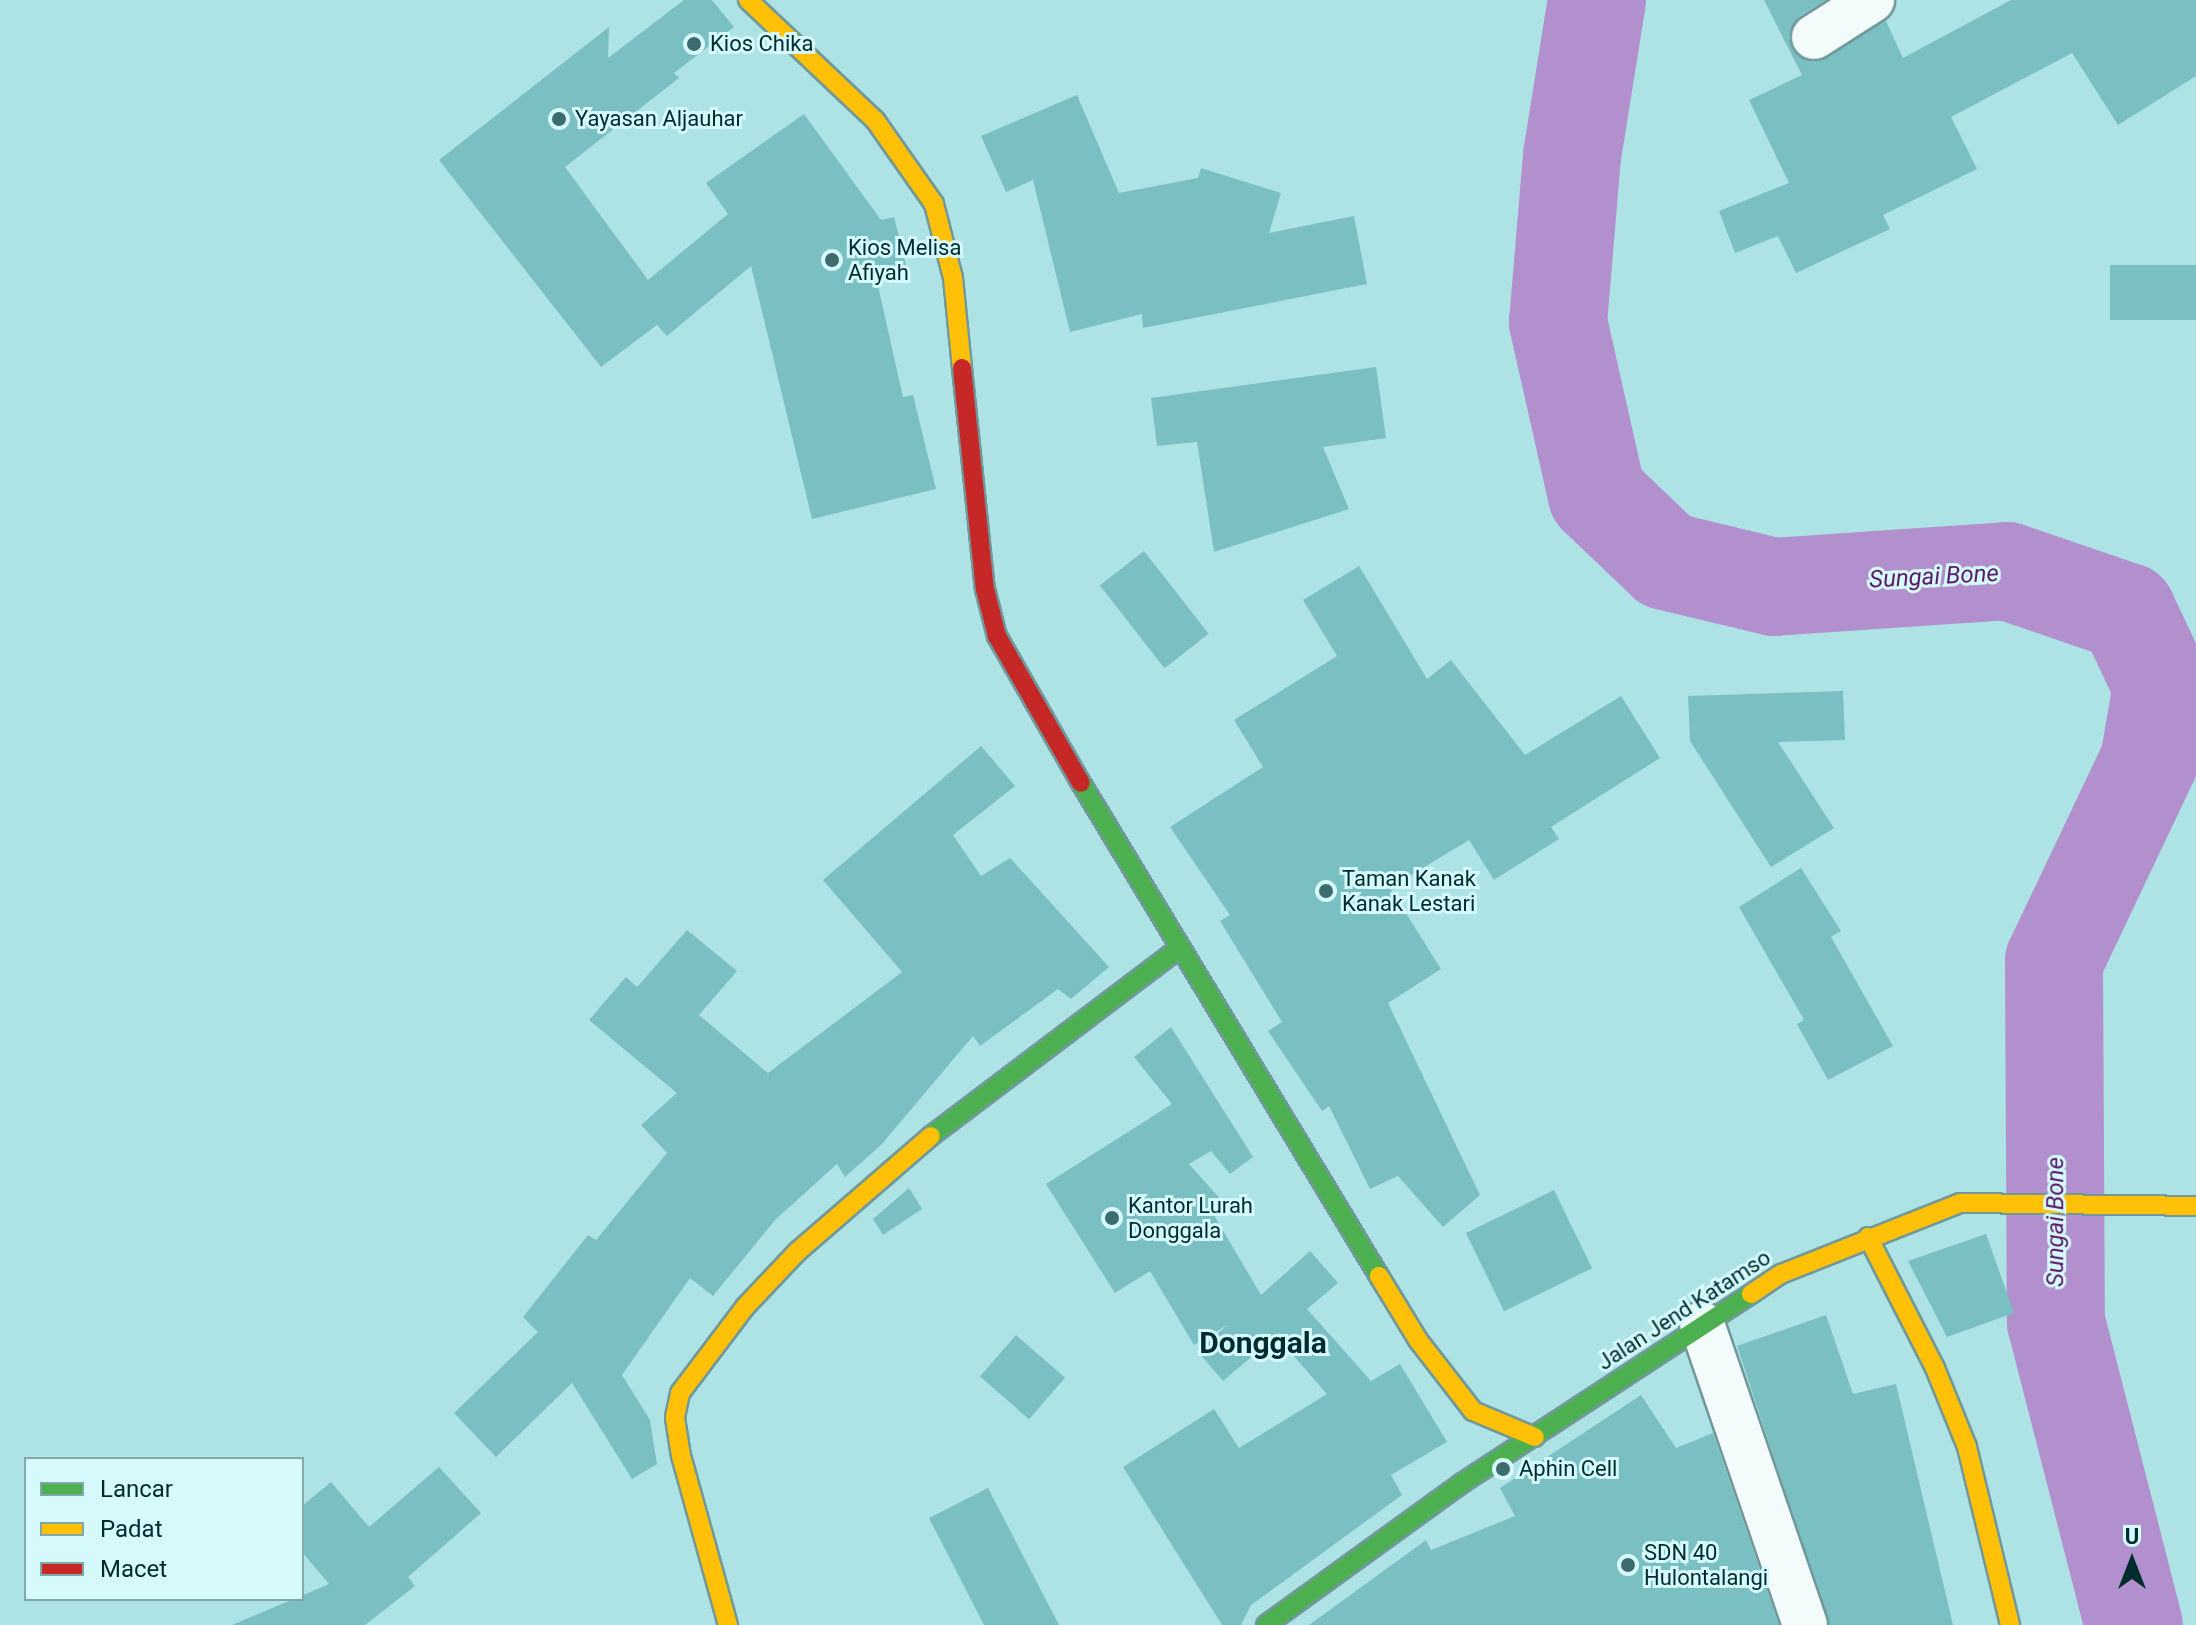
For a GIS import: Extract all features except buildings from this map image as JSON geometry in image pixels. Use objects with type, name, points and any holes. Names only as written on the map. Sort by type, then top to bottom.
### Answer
[{"type":"street","points":[[748,0],[875,120],[934,204],[953,278],[975,536],[997,636],[1056,746],[1457,1396],[1495,1423],[1535,1437]]},
{"type":"street","points":[[1814,37],[1872,0]]},
{"type":"street","points":[[728,1625],[681,1456],[675,1417],[680,1393],[745,1307],[797,1252],[929,1137],[1180,948]]},
{"type":"street","name":"Jalan Jend Katamso","points":[[1266,1625],[1333,1572],[1781,1274],[1960,1203],[2196,1206]]},
{"type":"street","points":[[1868,1237],[1935,1368],[1967,1447],[2010,1625]]},
{"type":"street","points":[[1702,1324],[1805,1625]]},
{"type":"waterway","name":"Sungai Bone","points":[[1597,0],[1572,156],[1558,322],[1597,495],[1666,561],[1774,587],[2007,571],[2127,612],[2162,686],[2149,761],[2054,961],[2056,1322],[2134,1625]]},
{"type":"traffic: fast","points":[[1081,783],[1379,1276]]},
{"type":"traffic: fast","points":[[931,1136],[1180,948]]},
{"type":"traffic: fast","points":[[1266,1625],[1462,1483],[1751,1294]]},
{"type":"traffic: slow","points":[[748,0],[875,120],[934,204],[953,278],[962,368]]},
{"type":"traffic: slow","points":[[728,1625],[681,1456],[675,1417],[680,1393],[745,1307],[797,1252],[931,1136]]},
{"type":"traffic: slow","points":[[1751,1294],[1781,1274],[1960,1203],[2196,1206]]},
{"type":"traffic: slow","points":[[1868,1237],[1935,1368],[1967,1447],[2010,1625]]},
{"type":"traffic: slow","points":[[1379,1276],[1418,1340],[1473,1411],[1535,1437]]},
{"type":"traffic: jam","points":[[962,368],[985,589],[997,636],[1081,783]]},
{"type":"place","name":"Kios Chika","points":[[694,44]]},
{"type":"place","name":"Yayasan Aljauhar","points":[[559,119]]},
{"type":"place","name":"Kios Melisa Afiyah","points":[[832,260]]},
{"type":"place","name":"Taman Kanak Kanak Lestari","points":[[1326,891]]},
{"type":"place","name":"Kantor Lurah Donggala","points":[[1112,1218]]},
{"type":"place","name":"Aphin Cell","points":[[1503,1469]]},
{"type":"place","name":"SDN 40 Hulontalangi","points":[[1628,1565]]},
{"type":"district","name":"Donggala","points":[[1263,1343]]}]
